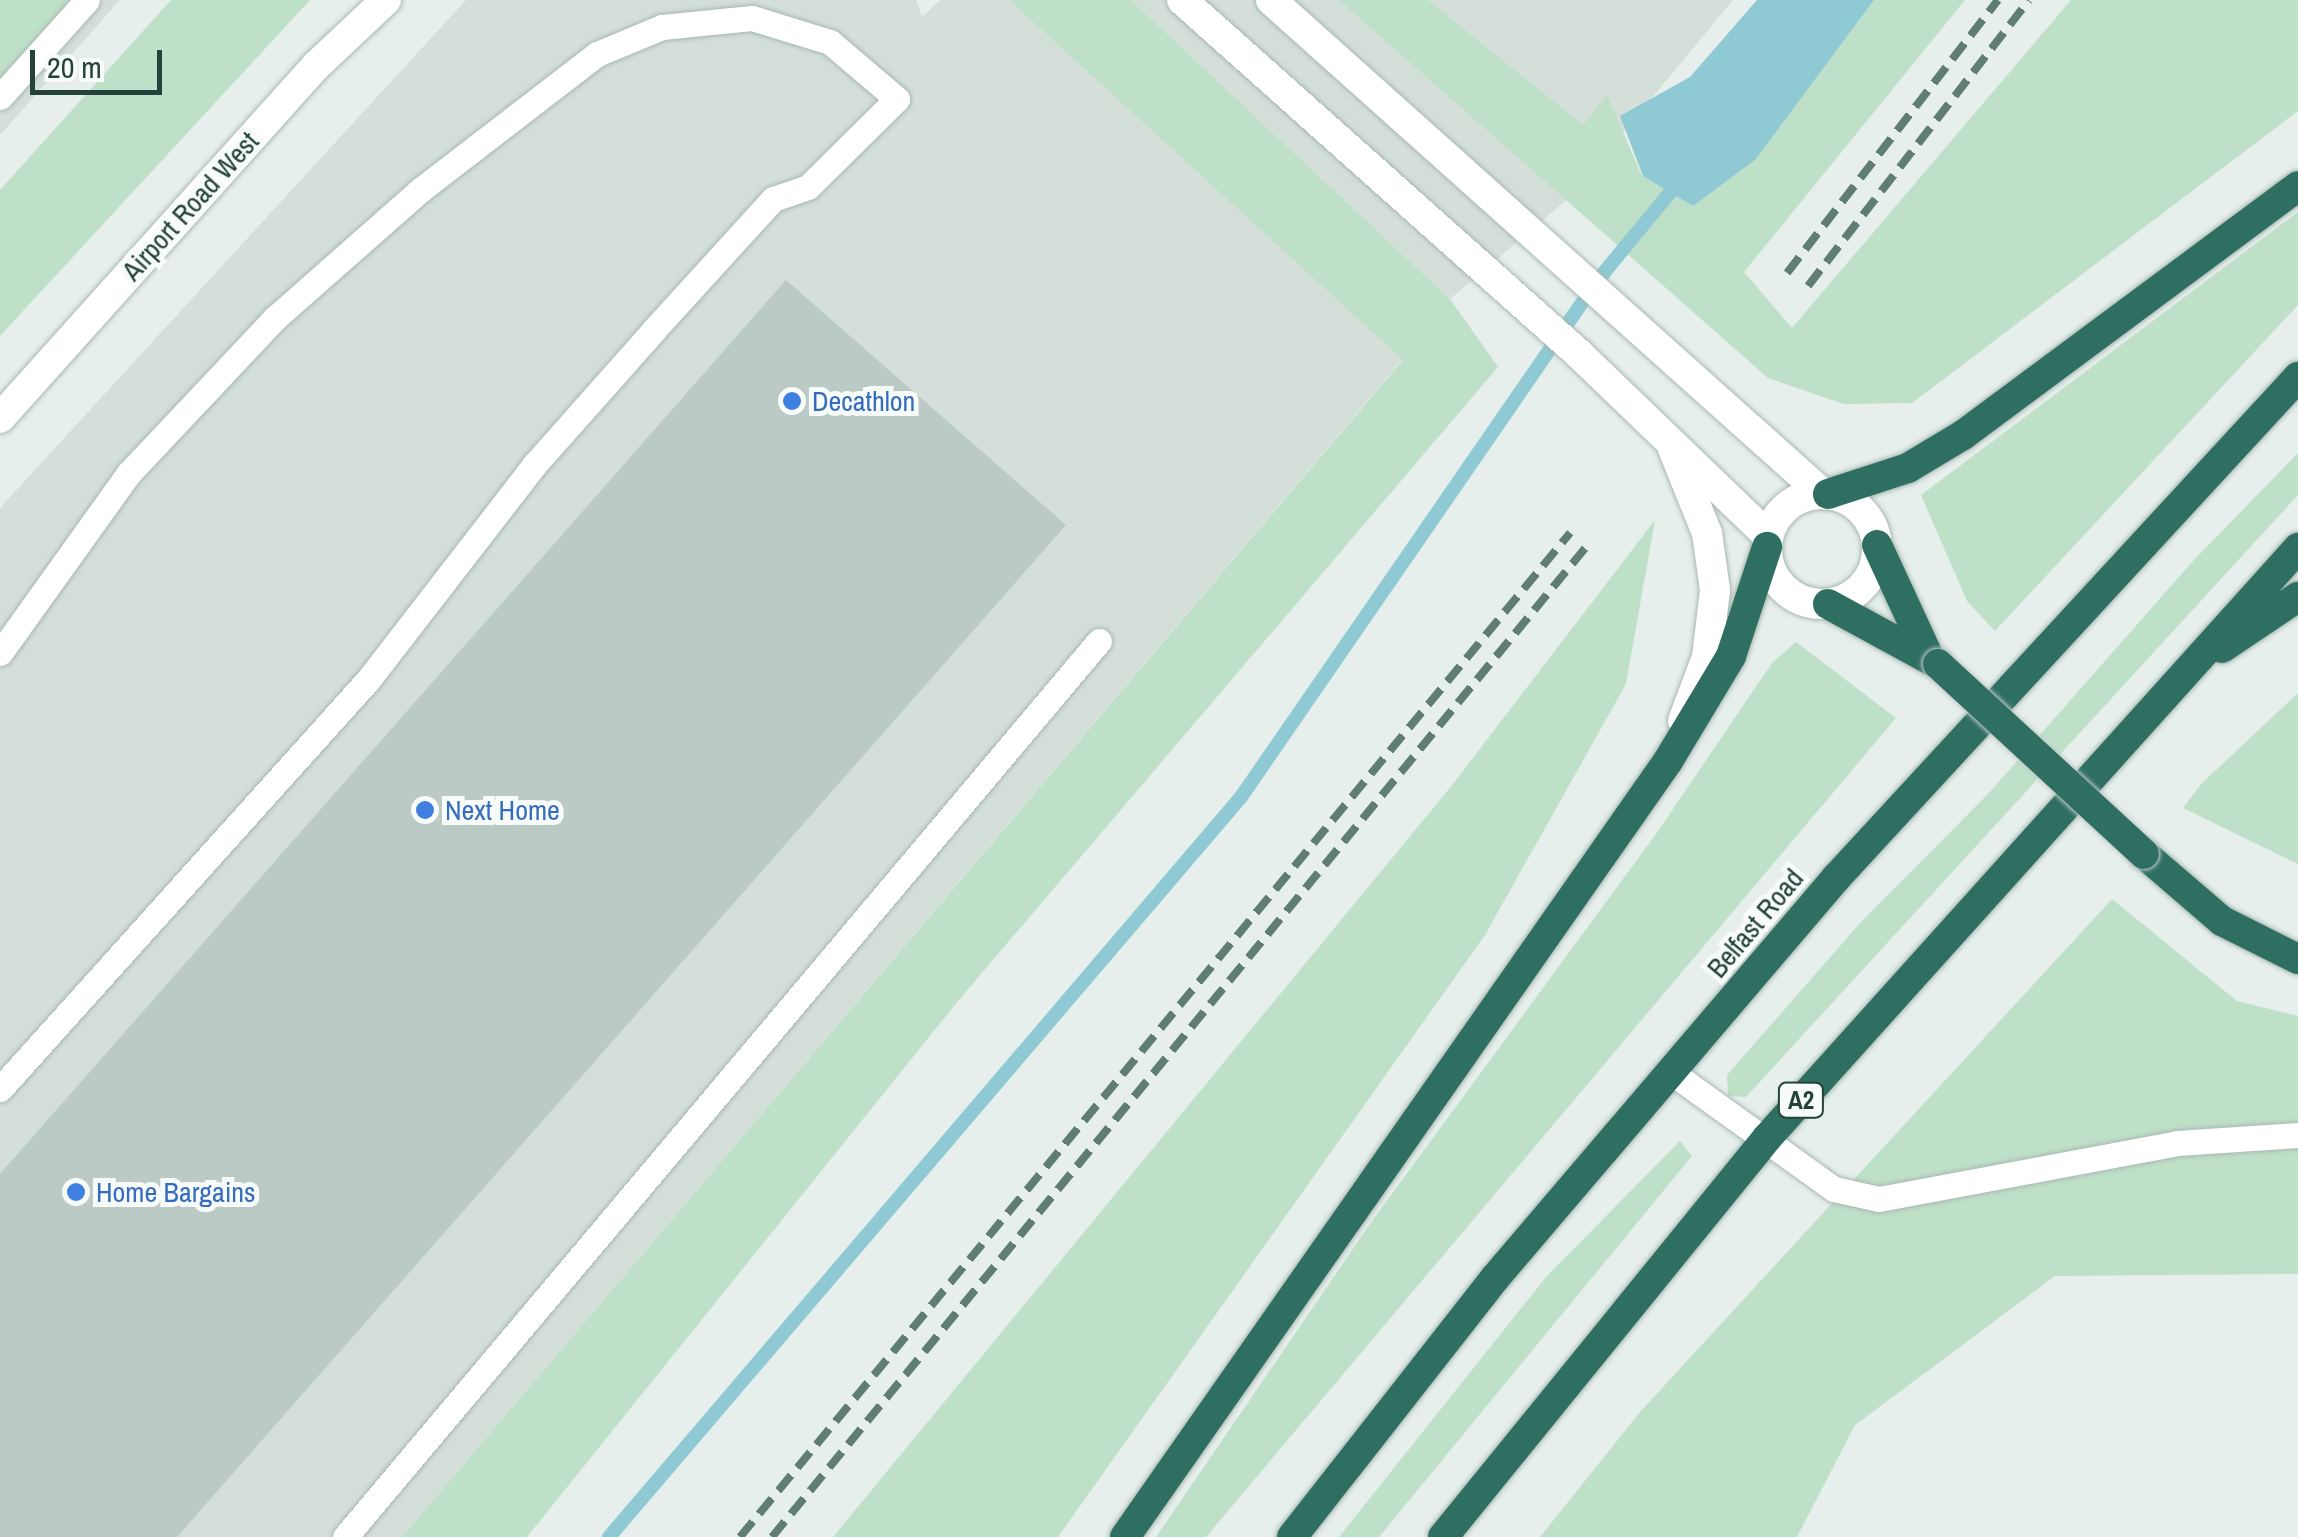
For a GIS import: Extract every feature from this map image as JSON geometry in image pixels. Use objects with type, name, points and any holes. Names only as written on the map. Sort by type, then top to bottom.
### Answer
[{"type":"highway","points":[[1825,494],[1908,468],[1964,436],[2298,186]]},
{"type":"highway","name":"Belfast Road","points":[[1292,1537],[1495,1278],[1836,878],[2298,378]]},
{"type":"highway","points":[[1125,1537],[1668,761],[1730,656],[1768,542]]},
{"type":"highway","points":[[1878,545],[1932,658]]},
{"type":"highway","name":"A2","points":[[1442,1537],[1766,1138],[2298,548]]},
{"type":"highway","points":[[2176,679],[2298,597]]},
{"type":"highway","points":[[1828,604],[1932,658],[2222,921],[2298,959]]},
{"type":"street","name":"Airport Road West","points":[[0,418],[317,65],[386,0]]},
{"type":"street","points":[[1182,0],[1579,354],[1668,438],[1768,542]]},
{"type":"street","points":[[1270,0],[1825,494],[1862,510],[1878,545],[1870,578],[1845,600],[1828,604],[1792,596],[1770,565],[1768,542],[1782,510],[1825,494]]},
{"type":"street","points":[[1668,438],[1707,532],[1715,590],[1707,657],[1668,761]]},
{"type":"lane","points":[[0,96],[87,0]]},
{"type":"lane","points":[[0,653],[129,473],[263,331],[420,191],[596,54],[662,27],[752,18],[830,42],[897,99],[808,187],[774,198],[654,330],[535,464],[367,681],[0,1089]]},
{"type":"lane","points":[[344,1537],[1099,641]]},
{"type":"lane","points":[[1670,1072],[1834,1189],[1880,1200],[2157,1146],[2298,1135]]},
{"type":"shaded area","points":[[0,0],[120,0],[0,135]]},
{"type":"shaded area","points":[[466,0],[916,0],[922,17],[940,0],[1009,0],[1403,359],[402,1537],[0,1537],[0,508]]},
{"type":"shaded area","points":[[1131,0],[1733,0],[1570,197],[1450,299]]},
{"type":"green space","points":[[0,0],[70,0],[0,80]]},
{"type":"green space","points":[[171,0],[310,0],[0,336],[0,190]]},
{"type":"green space","points":[[1009,0],[1131,0],[1450,299],[1498,367],[958,1001],[527,1537],[402,1537],[1403,360]]},
{"type":"green space","points":[[1339,0],[1428,0],[1583,125],[1607,95],[1642,176],[1756,159],[1874,0],[1965,0],[1744,272],[1792,328],[2071,0],[2298,0],[2298,111],[1912,403],[1844,404],[1768,378]]},
{"type":"green space","points":[[2298,212],[2298,305],[1995,631],[1967,601],[1921,495]]},
{"type":"green space","points":[[2298,453],[2298,495],[1746,1097],[1728,1096],[1727,1075],[1861,922],[1988,794],[2192,562]]},
{"type":"green space","points":[[1655,520],[1626,684],[1485,935],[1058,1537],[833,1537],[1453,784]]},
{"type":"green space","points":[[1796,642],[1896,718],[1206,1537],[1156,1537],[1372,1221],[1656,834],[1772,663]]},
{"type":"green space","points":[[2298,693],[2298,864],[2183,808],[2201,784]]},
{"type":"green space","points":[[2112,899],[2237,1001],[2298,1016],[2298,1274],[2055,1276],[1855,1425],[1797,1537],[1540,1537],[1640,1412]]},
{"type":"green space","points":[[1680,1141],[1692,1156],[1379,1537],[1339,1537],[1546,1277]]},
{"type":"water","points":[[1757,0],[1874,0],[1756,159],[1693,206],[1643,176],[1620,116],[1690,77]]},
{"type":"building","points":[[786,280],[1066,525],[177,1537],[0,1537],[0,1174]]},
{"type":"waterway","points":[[609,1537],[1241,797],[1597,281],[1682,178]]},
{"type":"railway","points":[[1787,273],[1998,0]]},
{"type":"railway","points":[[1808,286],[2029,0]]},
{"type":"railway","points":[[740,1537],[1570,533]]},
{"type":"railway","points":[[772,1537],[1586,547]]},
{"type":"place","name":"Decathlon","points":[[792,401]]},
{"type":"place","name":"Next Home","points":[[425,810]]},
{"type":"place","name":"Home Bargains","points":[[76,1192]]}]
